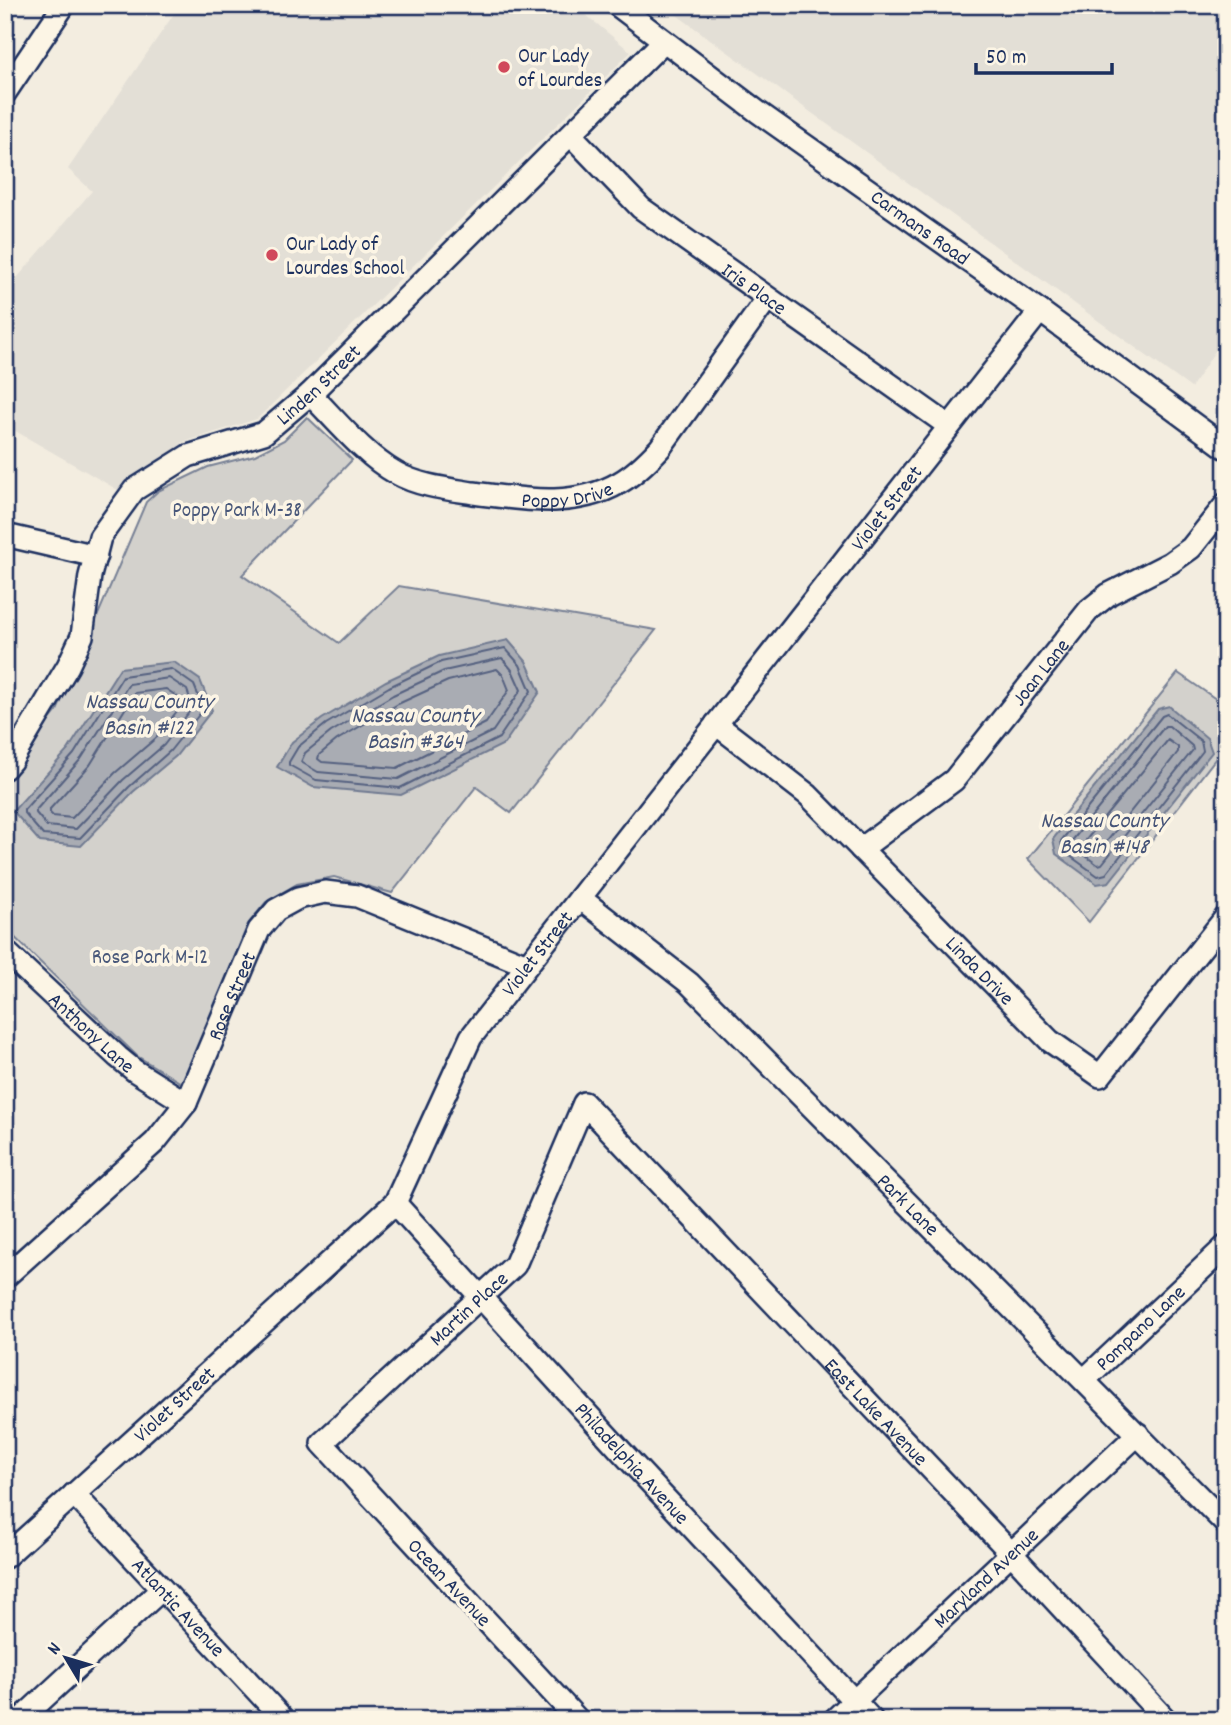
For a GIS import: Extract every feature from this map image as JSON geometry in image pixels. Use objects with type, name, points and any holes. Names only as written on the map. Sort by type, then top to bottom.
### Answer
[{"type":"street","points":[[5,93],[64,5]]},
{"type":"street","name":"Carmans Road","points":[[617,5],[758,112],[1040,311],[1226,448]]},
{"type":"street","name":"Linden Street","points":[[5,768],[68,666],[82,636],[90,576],[100,537],[134,490],[188,456],[264,433],[310,394],[664,41]]},
{"type":"street","name":"Iris Place","points":[[571,135],[641,208],[948,426]]},
{"type":"street","name":"Poppy Drive","points":[[310,394],[372,456],[411,480],[447,489],[532,501],[587,496],[619,483],[644,465],[660,448],[768,299]]},
{"type":"street","name":"Violet Street","points":[[5,1557],[395,1203],[471,1037],[1040,311]]},
{"type":"street","name":"Joan Lane","points":[[861,849],[954,780],[1089,610],[1109,594],[1170,563],[1191,548],[1226,504]]},
{"type":"street","points":[[5,535],[96,556]]},
{"type":"street","name":"Linda Drive","points":[[716,724],[808,795],[1050,1041],[1100,1076],[1226,917]]},
{"type":"street","name":"Rose Street","points":[[10,1265],[156,1142],[186,1103],[259,930],[276,911],[298,898],[326,892],[357,896],[527,965]]},
{"type":"street","name":"Park Lane","points":[[580,898],[689,983],[1226,1524]]},
{"type":"street","name":"Anthony Lane","points":[[5,951],[117,1057],[186,1103]]},
{"type":"street","name":"Martin Place","points":[[322,1443],[515,1265],[584,1103]]},
{"type":"street","name":"East Lake Avenue","points":[[584,1103],[1166,1720]]},
{"type":"street","name":"Philadelphia Avenue","points":[[395,1203],[872,1720]]},
{"type":"street","name":"Pompano Lane","points":[[1084,1380],[1226,1246]]},
{"type":"street","name":"Maryland Avenue","points":[[834,1720],[1138,1434]]},
{"type":"street","name":"Ocean Avenue","points":[[322,1443],[578,1720]]},
{"type":"street","name":"Atlantic Avenue","points":[[74,1494],[285,1720]]},
{"type":"street","points":[[20,1720],[162,1589]]},
{"type":"shaded area","points":[[180,5],[574,5],[631,52],[257,419],[184,442],[118,490],[5,425],[5,292],[92,191],[68,169]]},
{"type":"shaded area","points":[[663,5],[1226,5],[1226,334],[1191,388]]},
{"type":"green space","points":[[307,417],[352,460],[242,575],[339,643],[399,586],[656,630],[511,813],[476,787],[392,893],[334,877],[297,884],[266,902],[248,924],[183,1084],[137,1056],[5,928],[5,775],[57,711],[146,502],[158,491],[208,467],[255,455],[284,440]]},
{"type":"green space","name":"Nassau County Basin #148","points":[[1178,673],[1226,706],[1226,745],[1089,922],[1028,859]]},
{"type":"water","name":"Nassau County Basin #364","points":[[508,640],[526,661],[540,692],[504,744],[401,795],[313,787],[277,767],[292,742],[322,719],[386,681],[439,656]]},
{"type":"water","name":"Nassau County Basin #122","points":[[174,662],[200,680],[212,710],[176,756],[133,792],[81,846],[40,842],[13,811],[68,750],[120,668]]},
{"type":"water","name":"Nassau County Basin #148","points":[[1169,706],[1207,738],[1212,752],[1109,882],[1097,884],[1056,854],[1053,839],[1158,709]]},
{"type":"place","name":"Our Lady of Lourdes","points":[[504,67]]},
{"type":"place","name":"Our Lady of Lourdes School","points":[[272,255]]},
{"type":"park label","name":"Poppy Park M-38","points":[[237,509]]},
{"type":"park label","name":"Rose Park M-12","points":[[150,956]]}]
